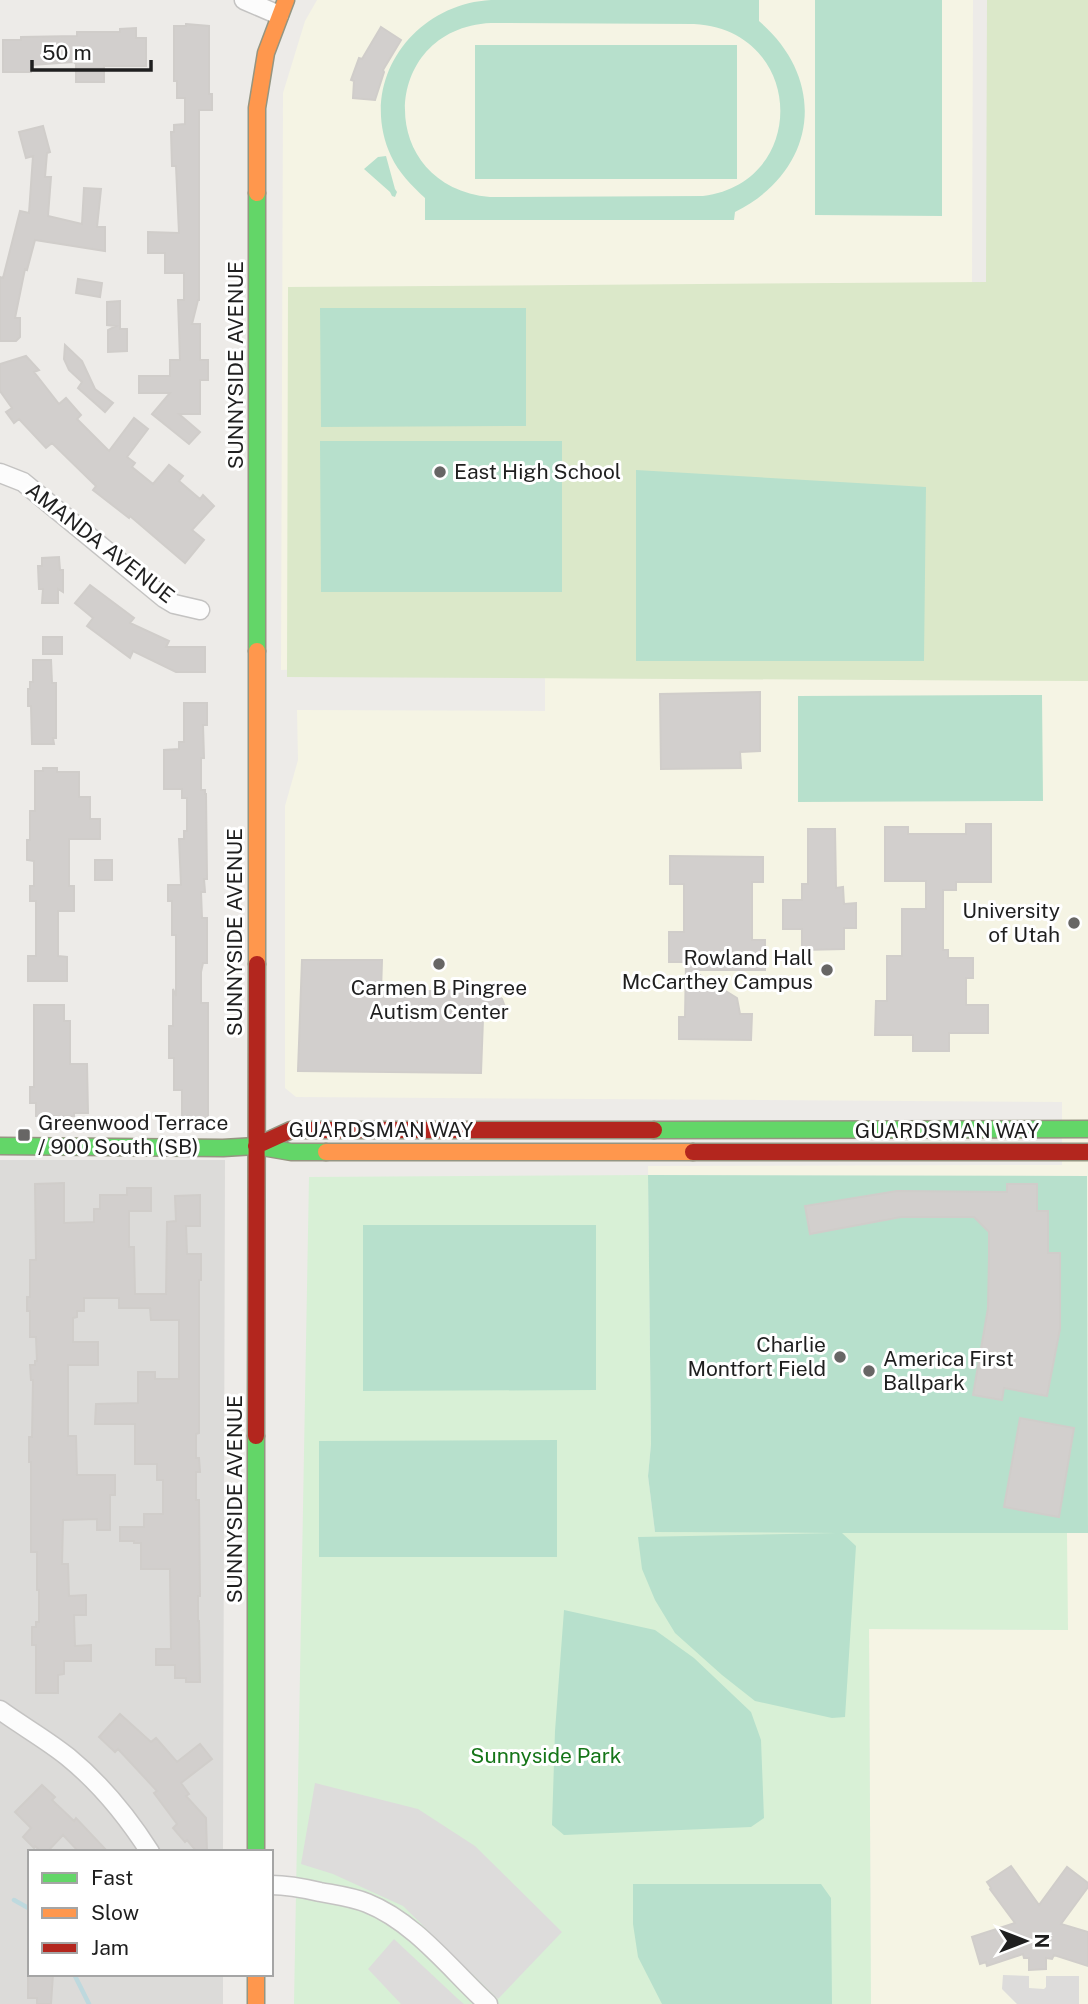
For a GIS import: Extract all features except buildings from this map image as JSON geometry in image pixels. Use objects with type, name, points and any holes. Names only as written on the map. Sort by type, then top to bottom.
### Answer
[{"type":"street","points":[[244,0],[283,7]]},
{"type":"street","name":"SUNNYSIDE AVENUE","points":[[256,1850],[257,108],[266,53],[283,7]]},
{"type":"street","name":"AMANDA AVENUE","points":[[0,473],[23,482],[155,592],[174,604],[200,610]]},
{"type":"street","name":"GUARDSMAN WAY","points":[[256,1146],[291,1130],[1088,1129]]},
{"type":"street","points":[[0,1146],[256,1146]]},
{"type":"street","name":"GUARDSMAN WAY","points":[[256,1146],[291,1152],[1088,1152]]},
{"type":"street","points":[[0,1710],[65,1755],[90,1777],[115,1802],[149,1850]]},
{"type":"street","points":[[273,1885],[298,1886],[338,1895],[370,1904],[385,1912],[402,1922],[488,2004]]},
{"type":"street","points":[[256,1976],[256,2004]]},
{"type":"shaded area","name":"East High School","points":[[317,0],[973,0],[972,287],[599,657],[281,670],[283,93],[305,21]]},
{"type":"shaded area","points":[[545,678],[1088,680],[1088,2004],[871,2004],[869,1629],[1068,1630],[655,1532],[648,1476],[651,1444],[648,1166],[1062,1165],[1062,1102],[296,1097],[285,1088],[285,806],[298,760],[297,710],[545,711]]},
{"type":"shaded area","points":[[0,1160],[225,1160],[223,1850],[28,1850],[28,1976],[223,1976],[223,2004],[0,2004]]},
{"type":"shaded area","points":[[315,1783],[418,1809],[475,1846],[562,1932],[498,1999],[403,1906],[333,1874],[301,1864]]},
{"type":"shaded area","points":[[394,1939],[464,2004],[401,2004],[368,1969]]},
{"type":"shaded area","points":[[1003,1975],[1029,1976],[1029,1988],[1044,1989],[1046,1976],[1079,1976],[1079,2004],[1017,2004],[1002,1989]]},
{"type":"green space","points":[[491,0],[759,0],[759,21],[781,45],[796,70],[804,97],[804,124],[797,149],[783,173],[762,194],[735,212],[734,220],[425,220],[425,198],[406,178],[391,156],[382,128],[381,101],[387,75],[399,52],[416,32],[438,16],[463,5]],"holes":[[[491,23],[694,24],[731,33],[757,51],[774,77],[780,107],[776,137],[762,164],[738,185],[703,196],[490,197],[452,187],[425,166],[410,138],[405,108],[411,77],[427,51],[454,31]]]},
{"type":"green space","points":[[815,0],[942,0],[942,216],[815,215]]},
{"type":"green space","points":[[987,0],[1088,0],[1088,681],[287,677],[288,287],[986,282]]},
{"type":"green space","points":[[475,45],[737,45],[737,179],[475,179]]},
{"type":"green space","points":[[386,156],[397,192],[395,197],[364,169],[378,157]]},
{"type":"green space","points":[[320,308],[526,308],[526,426],[321,427]]},
{"type":"green space","points":[[320,441],[562,441],[562,592],[321,592]]},
{"type":"green space","points":[[636,470],[926,487],[924,661],[636,661]]},
{"type":"green space","points":[[1042,695],[1043,801],[798,802],[798,696]]},
{"type":"green space","name":"Sunnyside Park","points":[[648,1175],[651,1444],[648,1476],[655,1532],[1067,1533],[1068,1630],[869,1629],[871,2004],[294,2004],[309,1177]]},
{"type":"green space","name":"America First Ballpark","points":[[648,1175],[1087,1176],[1088,1533],[842,1533],[856,1546],[845,1717],[832,1718],[755,1701],[675,1633],[655,1600],[642,1569],[638,1537],[837,1533],[655,1532],[648,1476],[651,1444]]},
{"type":"green space","points":[[363,1225],[596,1225],[596,1390],[363,1391]]},
{"type":"green space","points":[[557,1440],[557,1557],[319,1557],[319,1441]]},
{"type":"green space","points":[[564,1610],[655,1630],[694,1658],[751,1712],[761,1740],[764,1818],[751,1827],[564,1835],[552,1825],[555,1731]]},
{"type":"green space","points":[[633,1884],[821,1884],[831,1898],[832,2004],[662,2004],[638,1957],[633,1924]]},
{"type":"waterway","points":[[14,1900],[28,1908]]},
{"type":"waterway","points":[[75,1976],[89,2004]]},
{"type":"traffic: fast","points":[[257,193],[257,651]]},
{"type":"traffic: fast","points":[[654,1130],[1088,1129]]},
{"type":"traffic: fast","points":[[0,1146],[256,1146],[291,1152],[326,1152]]},
{"type":"traffic: fast","points":[[256,1436],[256,1850]]},
{"type":"traffic: slow","points":[[257,193],[257,108],[266,53],[286,0]]},
{"type":"traffic: slow","points":[[257,651],[257,964]]},
{"type":"traffic: slow","points":[[326,1152],[693,1152]]},
{"type":"traffic: slow","points":[[256,1976],[256,2004]]},
{"type":"traffic: jam","points":[[256,1436],[257,964]]},
{"type":"traffic: jam","points":[[256,1146],[291,1130],[654,1130]]},
{"type":"traffic: jam","points":[[693,1152],[1088,1152]]},
{"type":"place","name":"East High School","points":[[440,472]]},
{"type":"place","name":"University of Utah","points":[[1074,923]]},
{"type":"place","name":"Carmen B Pingree Autism Center","points":[[439,964]]},
{"type":"place","name":"Rowland Hall McCarthey Campus","points":[[827,970]]},
{"type":"place","name":"Greenwood Terrace / 900 South (SB)","points":[[24,1135]]},
{"type":"place","name":"Charlie Montfort Field","points":[[840,1357]]},
{"type":"place","name":"America First Ballpark","points":[[869,1371]]}]
